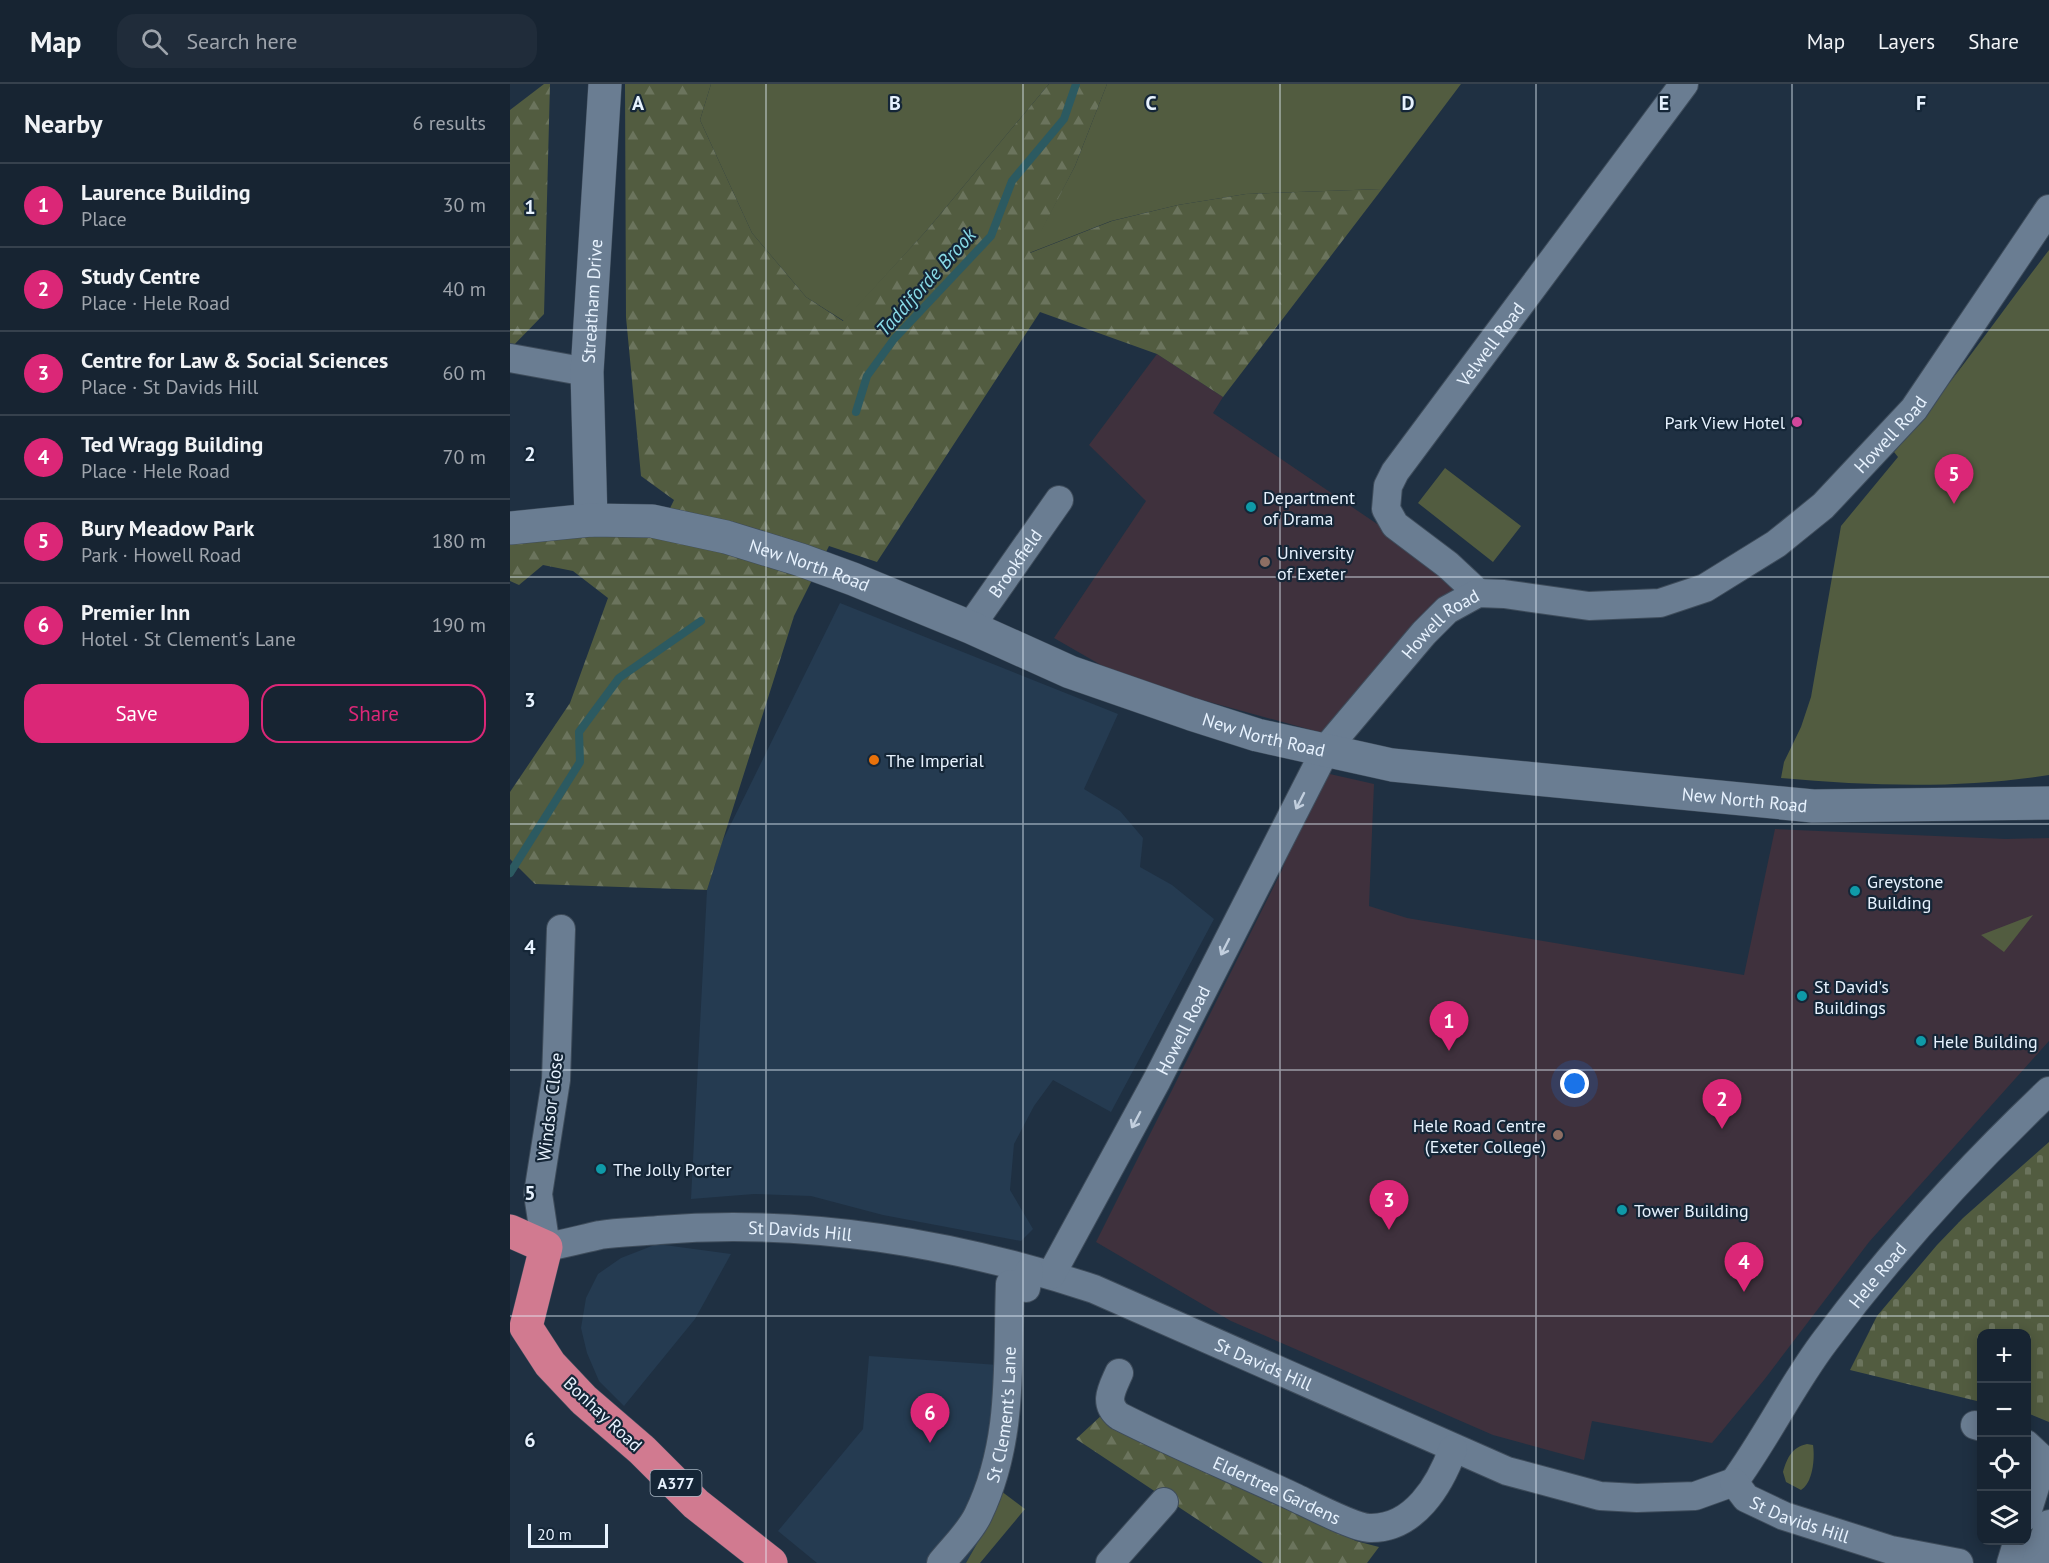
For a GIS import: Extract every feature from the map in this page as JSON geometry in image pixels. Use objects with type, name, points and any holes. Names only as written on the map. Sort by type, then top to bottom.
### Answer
[{"type":"highway","points":[[510,1231],[546,1247]]},
{"type":"highway","name":"A377","points":[[518,1330],[546,1247]]},
{"type":"highway","name":"Bonhay Road","points":[[518,1330],[584,1400],[642,1450],[696,1504],[771,1563]]},
{"type":"main road","name":"Streatham Drive","points":[[591,520],[586,372],[605,84]]},
{"type":"main road","name":"New North Road","points":[[510,528],[591,520],[652,521],[726,537],[801,560],[970,627],[1070,672],[1191,714],[1257,735],[1392,765],[1812,806],[2049,803]]},
{"type":"street","name":"Velwell Road","points":[[1478,593],[1448,565],[1395,525],[1386,509],[1388,486],[1395,472],[1684,84]]},
{"type":"street","name":"Howell Road","points":[[1040,1273],[1157,1080],[1326,749],[1424,633],[1447,610],[1478,593],[1504,594],[1589,606],[1660,603],[1705,588],[1776,544],[1823,506],[1914,409],[1992,297],[2049,209]]},
{"type":"street","points":[[510,357],[586,372]]},
{"type":"street","name":"Brookfield","points":[[970,627],[1059,500]]},
{"type":"street","name":"Windsor Close","points":[[546,1247],[538,1194],[556,1080],[561,929]]},
{"type":"street","name":"Hele Road","points":[[1734,1482],[1751,1459],[1773,1418],[1823,1342],[1865,1288],[1952,1188],[2049,1091]]},
{"type":"street","name":"St Davids Hill","points":[[546,1247],[600,1235],[767,1225],[841,1231],[1040,1273],[1094,1289],[1507,1471],[1600,1496],[1637,1498],[1695,1496],[1734,1482],[1746,1498],[1765,1509],[1889,1557],[1959,1563]]},
{"type":"street","name":"St Clement's Lane","points":[[941,1563],[977,1518],[997,1470],[1007,1417],[1010,1378],[1010,1284],[1026,1288],[1040,1273]]},
{"type":"street","name":"Eldertree Gardens","points":[[1119,1373],[1109,1399],[1112,1410],[1119,1416],[1319,1509],[1368,1529],[1392,1525],[1417,1510],[1431,1494],[1446,1469],[1454,1449]]},
{"type":"street","points":[[2031,1449],[2040,1457],[2041,1468],[2031,1500]]},
{"type":"street","points":[[1110,1563],[1164,1502]]},
{"type":"street","points":[[2036,1563],[2049,1524]]},
{"type":"street","points":[[2011,1563],[2016,1545]]},
{"type":"shaded area","name":"University of Exeter","points":[[1157,354],[1223,397],[1213,413],[1392,534],[1458,589],[1326,734],[1177,693],[1113,672],[1054,638],[1146,501],[1089,445]]},
{"type":"shaded area","points":[[840,603],[1118,714],[1084,789],[1120,811],[1143,838],[1140,867],[1172,885],[1214,919],[1111,1112],[1053,1080],[1034,1106],[1014,1144],[1010,1190],[1033,1229],[1021,1241],[883,1215],[811,1196],[754,1194],[691,1199],[707,890],[722,842]]},
{"type":"shaded area","name":"Hele Road Centre (Exeter College)","points":[[1321,772],[1374,784],[1369,906],[1407,918],[1744,975],[1775,829],[2006,839],[2049,838],[2049,1041],[1869,1242],[1764,1380],[1712,1443],[1592,1421],[1584,1460],[1493,1435],[1231,1321],[1096,1242],[1281,872]]},
{"type":"shaded area","points":[[657,1244],[731,1254],[695,1319],[624,1406],[599,1381],[587,1353],[581,1328],[586,1298],[598,1274],[621,1258]]},
{"type":"shaded area","points":[[869,1356],[1013,1366],[992,1517],[966,1563],[817,1563],[778,1531],[863,1429]]},
{"type":"green space","points":[[544,84],[550,84],[544,314],[510,349],[510,110]]},
{"type":"green space","points":[[625,84],[711,84],[700,120],[752,233],[806,297],[843,321],[927,230],[1049,84],[1107,84],[1075,166],[1030,253],[1112,221],[1178,205],[1246,194],[1382,189],[1223,397],[1157,354],[1040,312],[877,562],[829,546],[794,616],[707,890],[535,884],[510,859],[510,792],[570,703],[608,598],[573,571],[543,565],[519,585],[510,581],[510,542],[536,534],[656,537],[674,500],[641,476],[626,317]]},
{"type":"green space","points":[[711,84],[1049,84],[927,230],[844,321],[806,297],[752,233],[700,120]]},
{"type":"green space","points":[[1107,84],[1461,84],[1382,189],[1246,194],[1178,205],[1111,221],[1029,253],[1075,166]]},
{"type":"green space","points":[[2049,250],[2049,775],[1982,782],[1915,785],[1781,778],[1784,762],[1801,727],[1811,697],[1841,526],[1898,457],[1894,452],[1954,377]]},
{"type":"green space","points":[[1445,468],[1521,526],[1493,562],[1418,503]]},
{"type":"green space","points":[[2033,915],[2004,952],[1981,935]]},
{"type":"green space","points":[[2049,1142],[2049,1422],[2031,1415],[2031,1329],[1977,1329],[1977,1401],[1850,1370],[1877,1316],[1963,1218]]},
{"type":"green space","points":[[1103,1414],[1134,1439],[1356,1541],[1379,1547],[1367,1563],[1263,1563],[1076,1439]]},
{"type":"green space","points":[[1807,1444],[1813,1445],[1814,1457],[1811,1476],[1801,1490],[1786,1482],[1783,1472],[1791,1454],[1797,1448]]},
{"type":"green space","points":[[1001,1491],[1025,1509],[980,1563],[966,1563],[992,1517]]},
{"type":"waterway","name":"Taddiforde Brook","points":[[856,412],[867,376],[894,339],[991,236],[1012,181],[1064,119],[1076,84]]},
{"type":"waterway","name":"Taddiforde Brook","points":[[510,873],[580,762],[579,732],[619,678],[701,621]]},
{"type":"place","name":"Park View Hotel","points":[[1797,422]]},
{"type":"place","name":"Bury Meadow Park","points":[[1954,504]]},
{"type":"place","name":"Department of Drama","points":[[1251,507]]},
{"type":"place","name":"University of Exeter","points":[[1265,562]]},
{"type":"place","name":"The Imperial","points":[[874,760]]},
{"type":"place","name":"Greystone Building","points":[[1855,891]]},
{"type":"place","name":"St David's Buildings","points":[[1802,996]]},
{"type":"place","name":"Hele Building","points":[[1921,1041]]},
{"type":"place","name":"Laurence Building","points":[[1449,1051]]},
{"type":"place","name":"Study Centre","points":[[1722,1129]]},
{"type":"place","name":"Hele Road Centre (Exeter College)","points":[[1558,1135]]},
{"type":"place","name":"The Jolly Porter","points":[[601,1169]]},
{"type":"place","name":"Tower Building","points":[[1622,1210]]},
{"type":"place","name":"Centre for Law & Social Sciences","points":[[1389,1230]]},
{"type":"place","name":"Ted Wragg Building","points":[[1744,1292]]},
{"type":"place","name":"Premier Inn","points":[[930,1443]]}]
